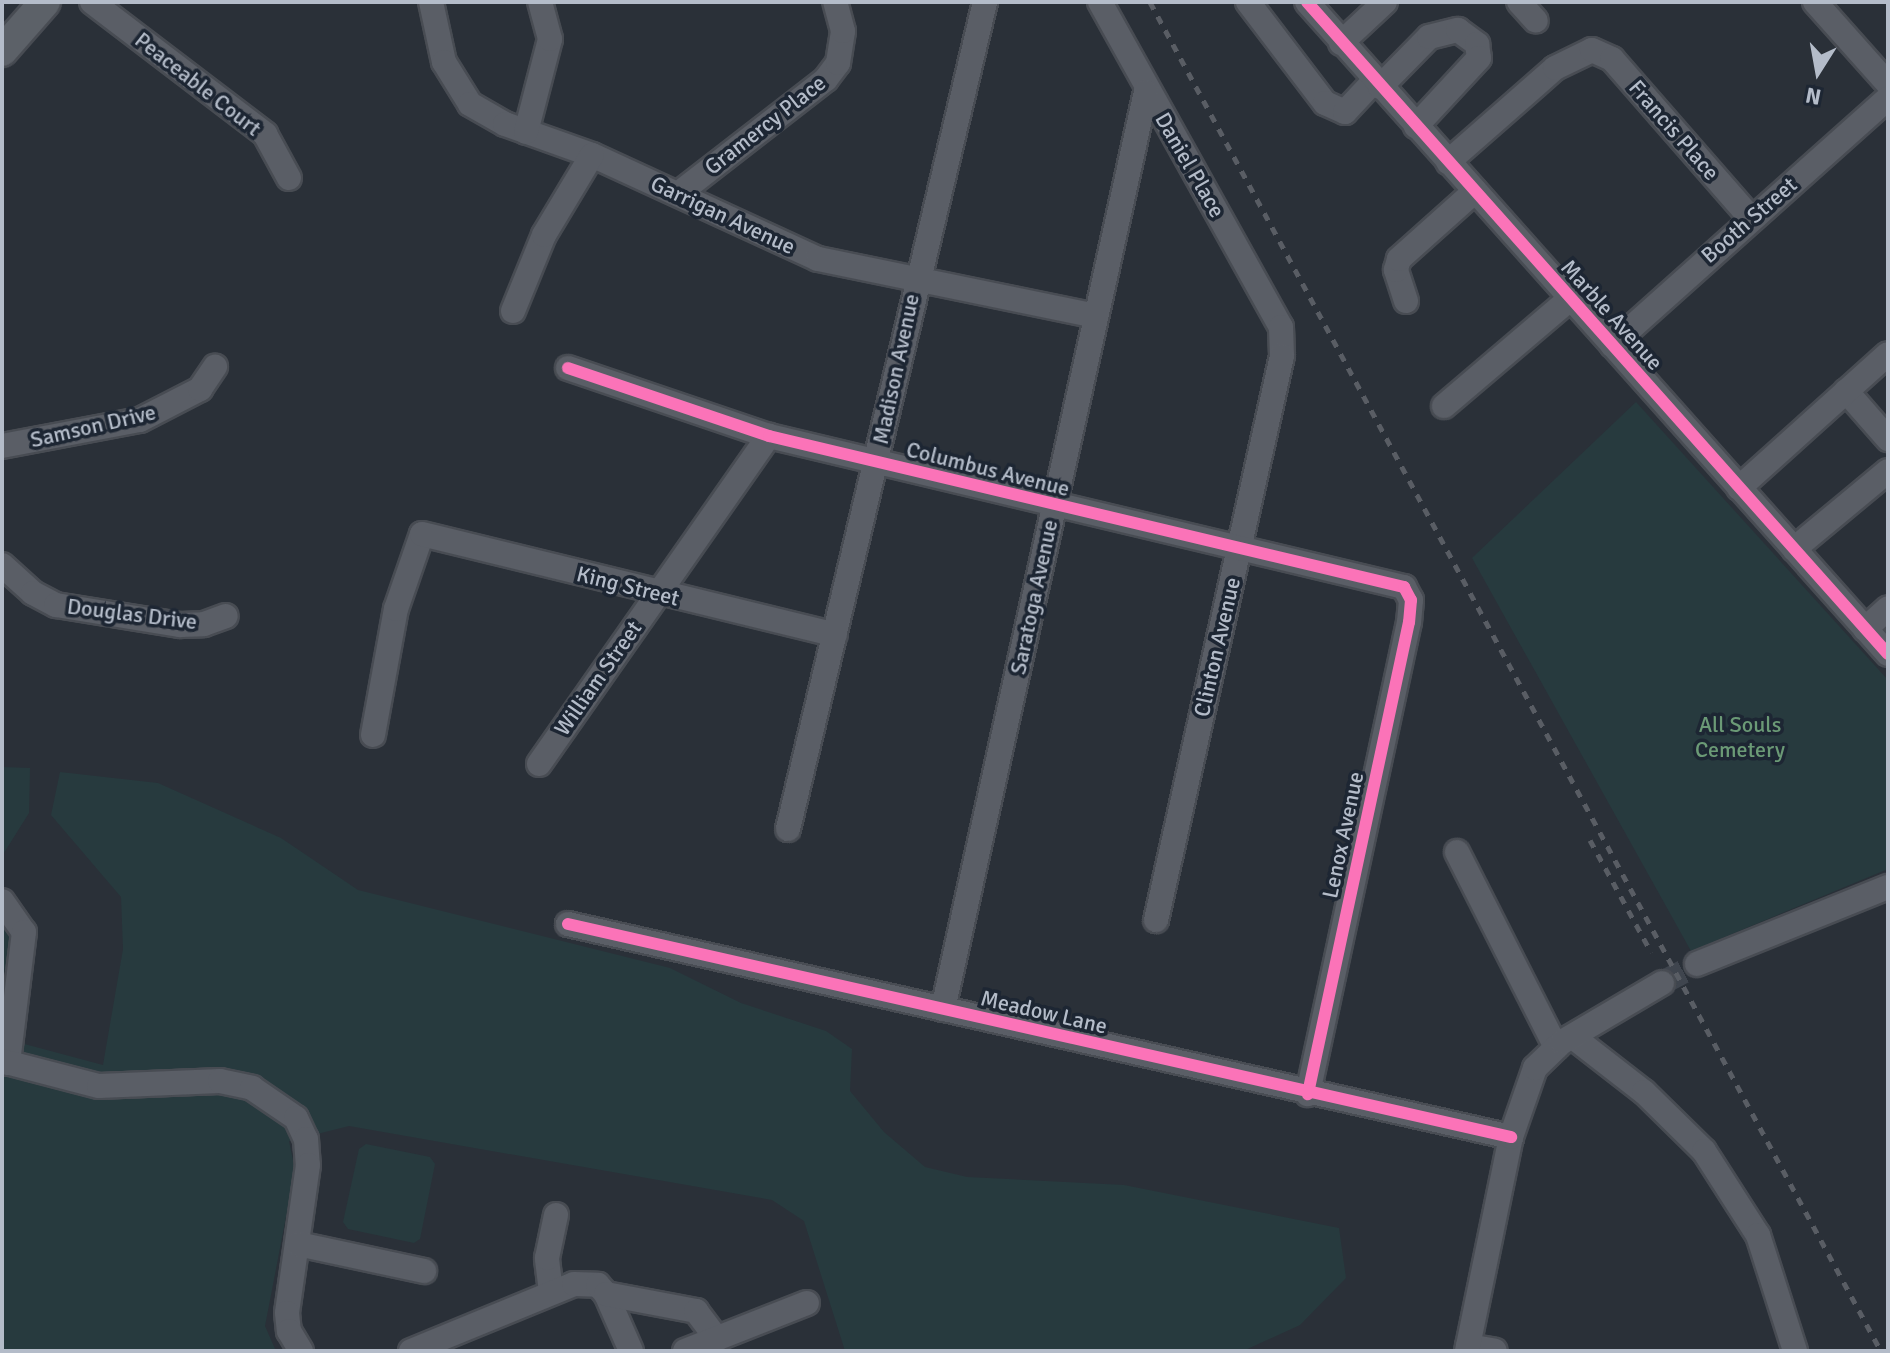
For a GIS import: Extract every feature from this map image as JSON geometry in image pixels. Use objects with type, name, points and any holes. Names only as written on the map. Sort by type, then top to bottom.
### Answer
[{"type":"main road","points":[[2,51],[45,2]]},
{"type":"street","name":"Peaceable Court","points":[[92,2],[265,134],[289,178]]},
{"type":"street","name":"Garrigan Avenue","points":[[431,2],[444,62],[470,104],[526,132],[592,155],[818,259],[1095,316]]},
{"type":"street","points":[[526,132],[550,39],[540,2]]},
{"type":"street","name":"Gramercy Place","points":[[678,194],[826,79],[838,63],[843,31],[835,2]]},
{"type":"street","name":"Madison Avenue","points":[[788,829],[877,463],[915,279],[985,2]]},
{"type":"street","name":"Daniel Place","points":[[1100,2],[1146,92],[1281,327]]},
{"type":"street","points":[[1248,2],[1325,103],[1345,112],[1429,37],[1458,30],[1477,44],[1479,58],[1416,126]]},
{"type":"street","name":"Marble Avenue","points":[[1307,2],[1888,654]]},
{"type":"street","points":[[1341,43],[1385,2]]},
{"type":"street","points":[[1519,2],[1536,21]]},
{"type":"street","points":[[1815,2],[1888,84]]},
{"type":"street","name":"Francis Place","points":[[1448,162],[1555,68],[1592,50],[1612,59],[1750,217]]},
{"type":"street","name":"Saratoga Avenue","points":[[943,1009],[1146,92]]},
{"type":"street","name":"Booth Street","points":[[1612,345],[1750,217],[1888,98]]},
{"type":"street","points":[[513,311],[544,235],[592,155]]},
{"type":"street","points":[[1406,301],[1396,270],[1399,259],[1475,191]]},
{"type":"street","points":[[1444,406],[1571,298]]},
{"type":"street","name":"Clinton Avenue","points":[[1156,920],[1282,356],[1281,327]]},
{"type":"street","points":[[1739,488],[1888,354]]},
{"type":"street","name":"Samson Drive","points":[[2,446],[140,420],[200,389],[215,367]]},
{"type":"street","name":"Columbus Avenue","points":[[568,368],[769,436],[1053,507],[1239,546],[1404,587]]},
{"type":"street","points":[[1846,391],[1888,439]]},
{"type":"street","name":"William Street","points":[[539,764],[769,436]]},
{"type":"street","points":[[1794,549],[1884,481]]},
{"type":"street","name":"King Street","points":[[373,735],[396,609],[422,534],[835,635]]},
{"type":"street","name":"Douglas Drive","points":[[2,565],[33,593],[56,605],[180,625],[226,616]]},
{"type":"street","name":"Lenox Avenue","points":[[1308,1094],[1409,622],[1411,600],[1404,587]]},
{"type":"street","points":[[1865,629],[1888,608]]},
{"type":"street","points":[[1457,852],[1565,1042],[1644,1092],[1704,1151],[1758,1235],[1795,1351]]},
{"type":"street","points":[[1697,964],[1888,887]]},
{"type":"street","points":[[2,901],[24,932],[5,1062],[99,1086],[220,1081],[270,1096],[296,1118],[306,1139],[308,1165],[287,1313],[289,1331],[301,1351]]},
{"type":"street","name":"Meadow Lane","points":[[568,924],[1308,1094],[1511,1137]]},
{"type":"street","points":[[1495,1351],[1467,1348],[1511,1137],[1535,1068],[1565,1042],[1662,983]]},
{"type":"street","points":[[551,1292],[547,1258],[556,1215]]},
{"type":"street","points":[[298,1244],[424,1271]]},
{"type":"street","points":[[411,1351],[574,1284],[598,1285],[606,1294],[631,1351]]},
{"type":"street","points":[[606,1294],[696,1311],[717,1339]]},
{"type":"street","points":[[685,1351],[807,1303]]},
{"type":"green space","name":"All Souls Cemetery","points":[[1636,402],[1888,680],[1888,869],[1691,951],[1472,558]]},
{"type":"green space","points":[[2,767],[30,768],[29,813],[2,856]]},
{"type":"green space","points":[[60,772],[158,783],[281,838],[358,890],[670,968],[741,1003],[826,1031],[852,1049],[850,1091],[884,1132],[925,1167],[967,1177],[1124,1185],[1339,1228],[1346,1278],[1300,1325],[1243,1351],[845,1351],[804,1221],[772,1200],[349,1126],[289,1141],[295,1170],[265,1326],[276,1351],[2,1351],[2,1038],[103,1065],[123,949],[121,897],[51,815]]},
{"type":"green space","points":[[2,925],[12,936],[2,982]]},
{"type":"green space","points":[[366,1144],[430,1157],[435,1164],[420,1239],[414,1243],[348,1229],[343,1222],[359,1149]]},
{"type":"tunnel","points":[[1662,983],[1697,964]]},
{"type":"railway","points":[[1150,2],[1881,1351]]},
{"type":"railway","points":[[1590,840],[1651,952]]},
{"type":"cycle path","points":[[1307,2],[1888,654]]},
{"type":"cycle path","points":[[568,368],[769,436],[1404,587],[1411,600],[1409,622],[1308,1094]]},
{"type":"cycle path","points":[[568,924],[1511,1137]]}]
